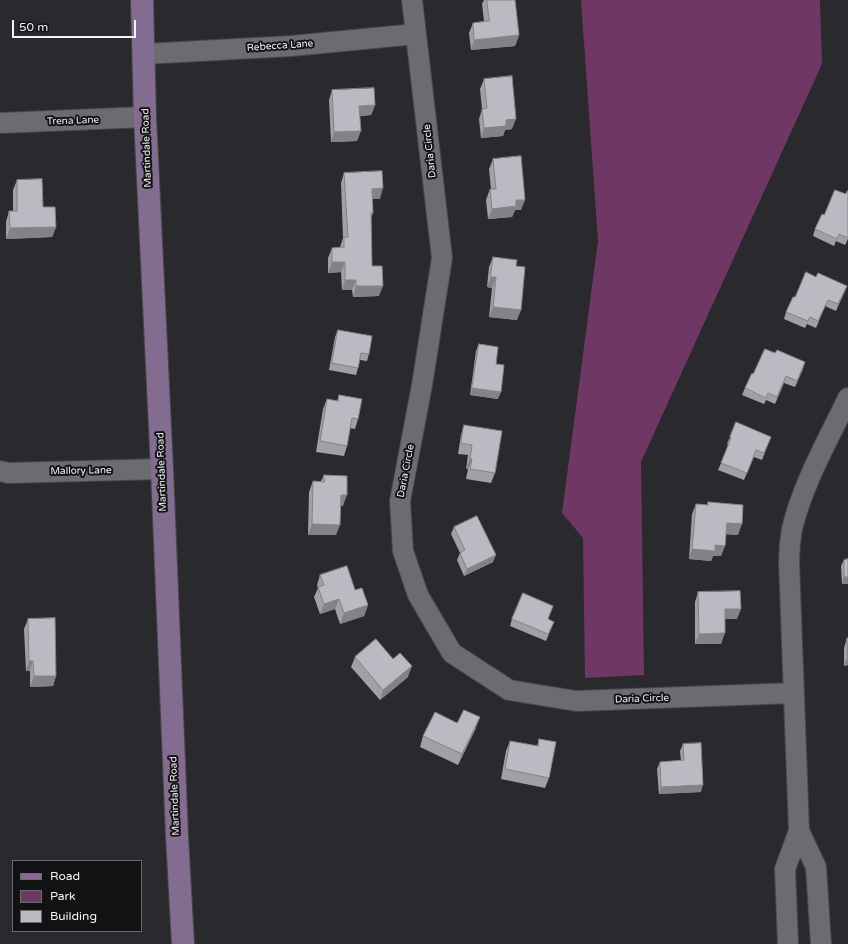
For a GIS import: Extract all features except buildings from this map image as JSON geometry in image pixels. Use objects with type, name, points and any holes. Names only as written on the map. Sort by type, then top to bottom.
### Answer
[{"type":"street","name":"Martindale Road","points":[[142,0],[145,117],[162,469],[176,836],[183,944]]},
{"type":"street","name":"Daria Circle","points":[[412,0],[442,258],[422,385],[400,501],[403,551],[418,595],[452,653],[509,690],[576,701],[794,693]]},
{"type":"street","name":"Rebecca Lane","points":[[144,54],[291,46],[416,34]]},
{"type":"street","name":"Trena Lane","points":[[0,123],[145,117]]},
{"type":"street","points":[[788,944],[785,869],[799,831],[789,562],[792,529],[800,502],[848,398]]},
{"type":"street","name":"Mallory Lane","points":[[0,471],[8,473],[162,469]]},
{"type":"street","points":[[799,831],[816,867],[821,944]]},
{"type":"green space","points":[[581,0],[820,0],[822,64],[641,462],[644,675],[585,678],[583,538],[562,513],[598,241]]}]
